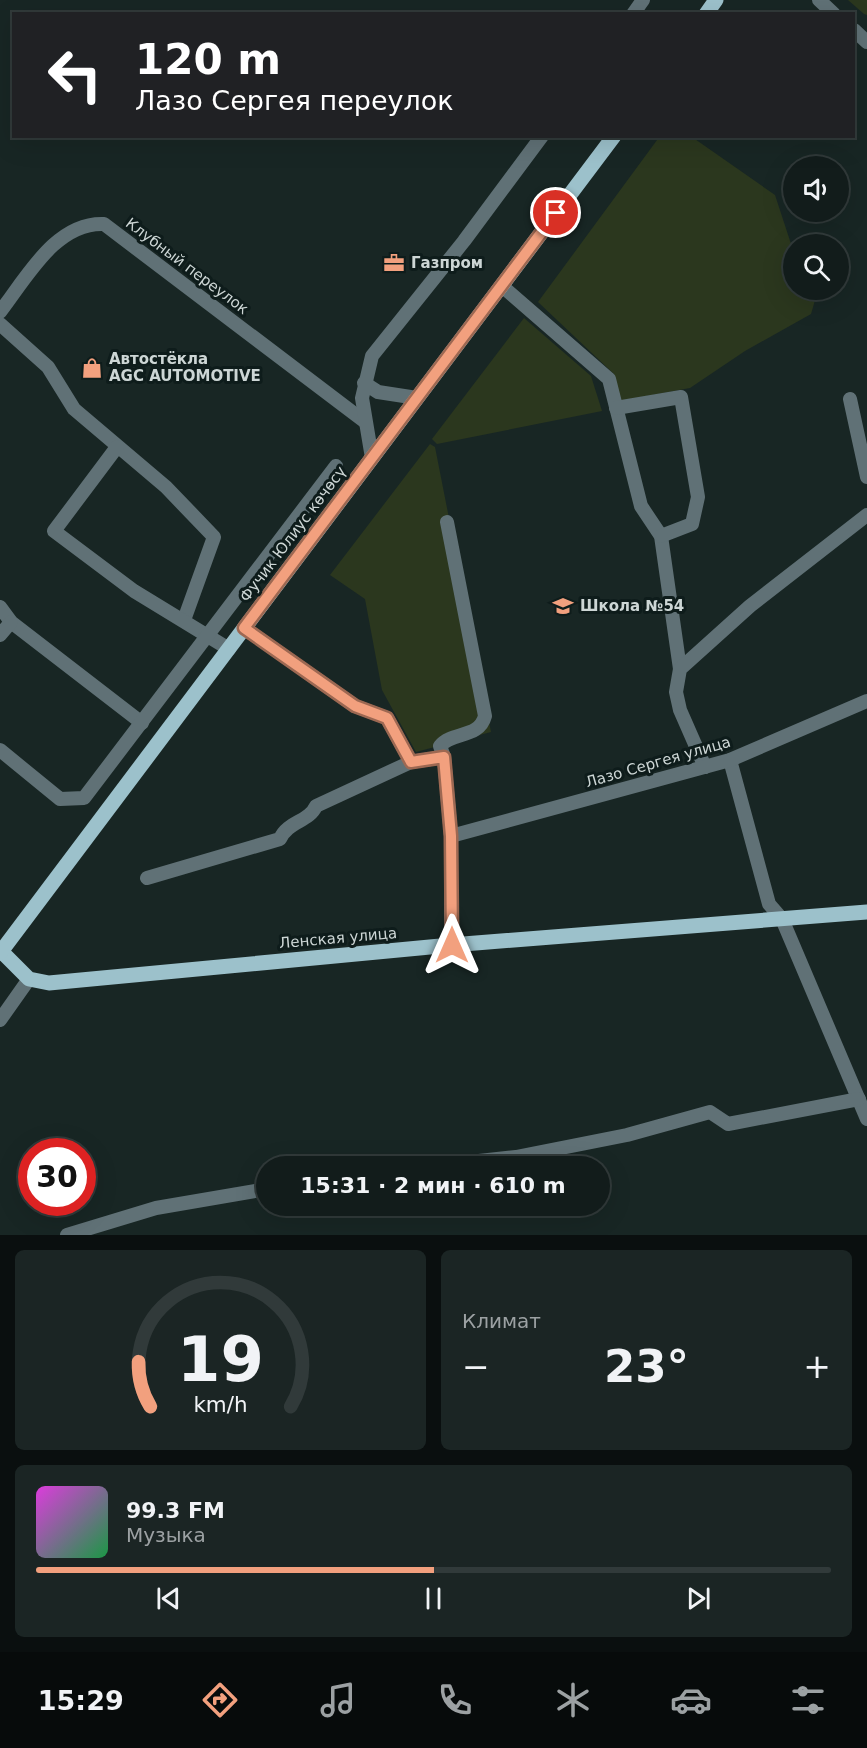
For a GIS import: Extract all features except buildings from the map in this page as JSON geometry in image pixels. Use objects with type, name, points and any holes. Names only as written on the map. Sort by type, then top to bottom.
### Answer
[{"type":"main road","name":"Фучик Юлиус көчөсү","points":[[1,952],[613,138]]},
{"type":"main road","name":"Ленская улица","points":[[29,980],[49,983],[452,945],[867,912]]},
{"type":"main road","points":[[1,952],[29,980]]},
{"type":"street","points":[[819,0],[832,12]]},
{"type":"street","points":[[855,31],[867,42]]},
{"type":"street","points":[[372,458],[364,421],[362,398],[372,356],[540,138]]},
{"type":"street","name":"Клубный переулок","points":[[0,312],[41,259],[68,232],[88,223],[104,224],[364,421]]},
{"type":"street","points":[[502,286],[609,379],[641,506],[661,536],[680,669],[676,692],[680,710],[705,767]]},
{"type":"street","points":[[0,324],[48,367],[74,409],[166,487],[214,537],[184,620]]},
{"type":"street","points":[[364,383],[378,392],[417,398]]},
{"type":"street","points":[[616,408],[681,397],[698,497],[692,524],[661,536]]},
{"type":"street","points":[[850,399],[867,477]]},
{"type":"street","points":[[117,447],[54,531],[134,591],[229,649]]},
{"type":"street","points":[[0,750],[60,799],[84,798],[336,466]]},
{"type":"street","points":[[680,669],[750,606],[867,515]]},
{"type":"street","points":[[447,522],[485,716],[480,726],[470,734],[444,741],[440,746],[444,757],[451,836],[452,945]]},
{"type":"street","points":[[0,607],[11,622],[142,723]]},
{"type":"street","points":[[0,635],[11,622]]},
{"type":"street","points":[[244,628],[355,706],[387,718],[411,762]]},
{"type":"street","name":"Лазо Сергея улица","points":[[451,836],[730,760],[867,701]]},
{"type":"street","points":[[147,878],[280,838],[285,828],[313,813],[316,806],[411,762],[444,757]]},
{"type":"street","points":[[730,760],[769,904],[782,920],[867,1119]]},
{"type":"street","points":[[0,1020],[29,980]]},
{"type":"street","points":[[521,1156],[627,1135],[710,1112],[728,1124],[859,1100]]},
{"type":"street","points":[[67,1235],[156,1208],[256,1191]]},
{"type":"green space","points":[[848,0],[867,0],[867,15],[864,14]]},
{"type":"green space","points":[[659,138],[693,138],[775,195],[788,234],[783,234],[783,300],[815,300],[811,314],[745,351],[690,388],[620,401],[614,374],[538,302]]},
{"type":"green space","points":[[524,318],[591,376],[602,411],[437,444],[432,439]]},
{"type":"green space","points":[[430,444],[435,447],[491,732],[416,752],[382,690],[365,599],[330,575]]},
{"type":"place","name":"Газпром","points":[[394,263]]},
{"type":"place","name":"Автостёкла AGC AUTOMOTIVE","points":[[92,368]]},
{"type":"place","name":"Школа №54","points":[[563,606]]},
{"type":"route","points":[[452,945],[451,836],[444,757],[411,762],[387,718],[355,706],[244,628],[556,213]]}]
